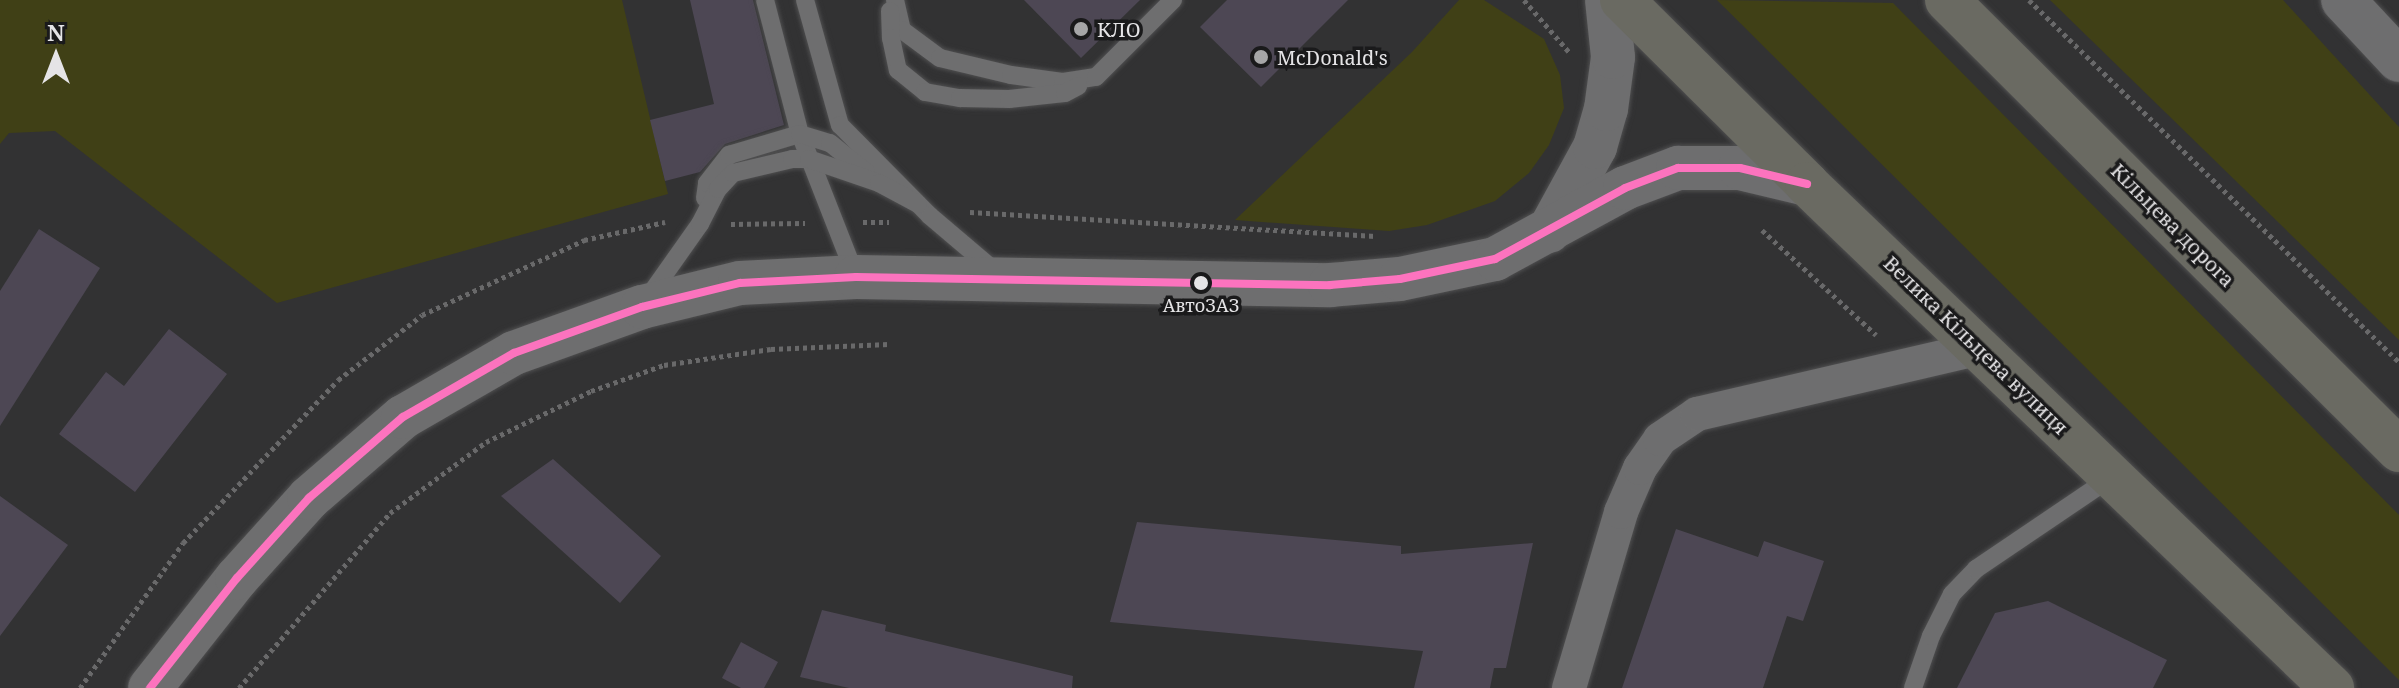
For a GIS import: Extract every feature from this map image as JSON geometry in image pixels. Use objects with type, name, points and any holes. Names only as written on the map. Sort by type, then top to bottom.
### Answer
[{"type":"highway","name":"Велика Кільцева вулиця","points":[[1622,0],[1807,184],[2332,688]]},
{"type":"highway","name":"Кільцева дорога","points":[[1947,0],[2399,450]]},
{"type":"main road","points":[[1549,232],[1595,147],[1606,109],[1613,57],[1607,0]]},
{"type":"main road","points":[[2343,0],[2399,60]]},
{"type":"main road","points":[[150,688],[237,578],[309,498],[403,417],[514,353],[642,307],[740,283],[856,277],[1001,277],[1330,285],[1372,281],[1450,270],[1495,259],[1625,188],[1678,168],[1740,168],[1807,184]]},
{"type":"street","points":[[1569,688],[1621,512],[1640,468],[1660,439],[1697,414],[1981,348]]},
{"type":"lane","points":[[765,0],[800,134],[856,277]]},
{"type":"lane","points":[[805,0],[840,125],[924,210],[1001,277]]},
{"type":"lane","points":[[892,0],[902,30],[940,58],[1011,75],[1063,82],[1096,77]]},
{"type":"lane","points":[[892,0],[891,38],[898,70],[925,92],[960,98],[1009,99],[1065,93],[1096,77],[1173,0]]},
{"type":"lane","points":[[700,224],[707,183],[729,155],[800,134],[830,143],[879,183],[924,210]]},
{"type":"lane","points":[[642,307],[700,224],[718,189],[733,173],[792,159],[809,159],[879,183]]},
{"type":"lane","points":[[1913,688],[1931,636],[1952,594],[1976,569],[2114,476]]},
{"type":"path","points":[[1524,0],[1562,42],[1570,53],[1572,66]]},
{"type":"path","points":[[2029,0],[2399,362]]},
{"type":"path","points":[[700,224],[884,222],[924,210],[979,211],[1214,229],[1381,237]]},
{"type":"path","points":[[1762,230],[1882,340]]},
{"type":"path","points":[[239,688],[390,513],[486,442],[591,391],[664,365],[771,349],[889,344]]},
{"type":"shaded area","points":[[0,0],[622,0],[668,194],[277,303],[55,131],[9,133],[0,144]]},
{"type":"shaded area","points":[[1459,0],[1484,0],[1544,39],[1560,75],[1564,108],[1549,145],[1529,173],[1495,201],[1427,225],[1389,231],[1235,220],[1412,52]]},
{"type":"shaded area","points":[[1717,0],[1893,3],[2399,515],[2399,680]]},
{"type":"shaded area","points":[[2050,0],[2283,0],[2399,127],[2399,340]]},
{"type":"building","points":[[690,0],[753,0],[784,125],[725,144],[700,172],[665,181],[650,120],[714,104]]},
{"type":"building","name":"КЛО","points":[[1024,0],[1140,0],[1081,58]]},
{"type":"building","name":"McDonald's","points":[[1227,0],[1348,0],[1261,87],[1200,27]]},
{"type":"building","points":[[39,229],[100,268],[0,426],[0,291]]},
{"type":"building","points":[[169,329],[227,374],[135,492],[59,434],[106,372],[124,386]]},
{"type":"building","points":[[553,459],[661,556],[620,603],[501,496]]},
{"type":"building","points":[[0,496],[68,545],[0,636]]},
{"type":"building","points":[[1137,522],[1401,546],[1401,554],[1533,543],[1506,668],[1494,668],[1490,688],[1414,688],[1423,651],[1110,622]]},
{"type":"building","points":[[1676,529],[1758,557],[1764,541],[1824,561],[1803,621],[1787,616],[1763,688],[1622,688]]},
{"type":"building","points":[[2048,601],[2167,660],[2153,688],[1957,688],[1995,613]]},
{"type":"building","points":[[822,610],[886,625],[885,631],[1073,676],[1072,688],[849,688],[800,677]]},
{"type":"building","points":[[741,642],[778,662],[764,688],[741,688],[722,678]]},
{"type":"transit line","points":[[150,688],[237,578],[309,498],[403,417],[514,353],[642,307],[740,283],[856,277],[1330,285],[1400,279],[1495,259],[1625,188],[1678,168],[1740,168],[1807,184]]},
{"type":"place","name":"КЛО","points":[[1081,29]]},
{"type":"place","name":"McDonald's","points":[[1261,57]]},
{"type":"place","name":"АвтоЗАЗ","points":[[1201,283]]}]
